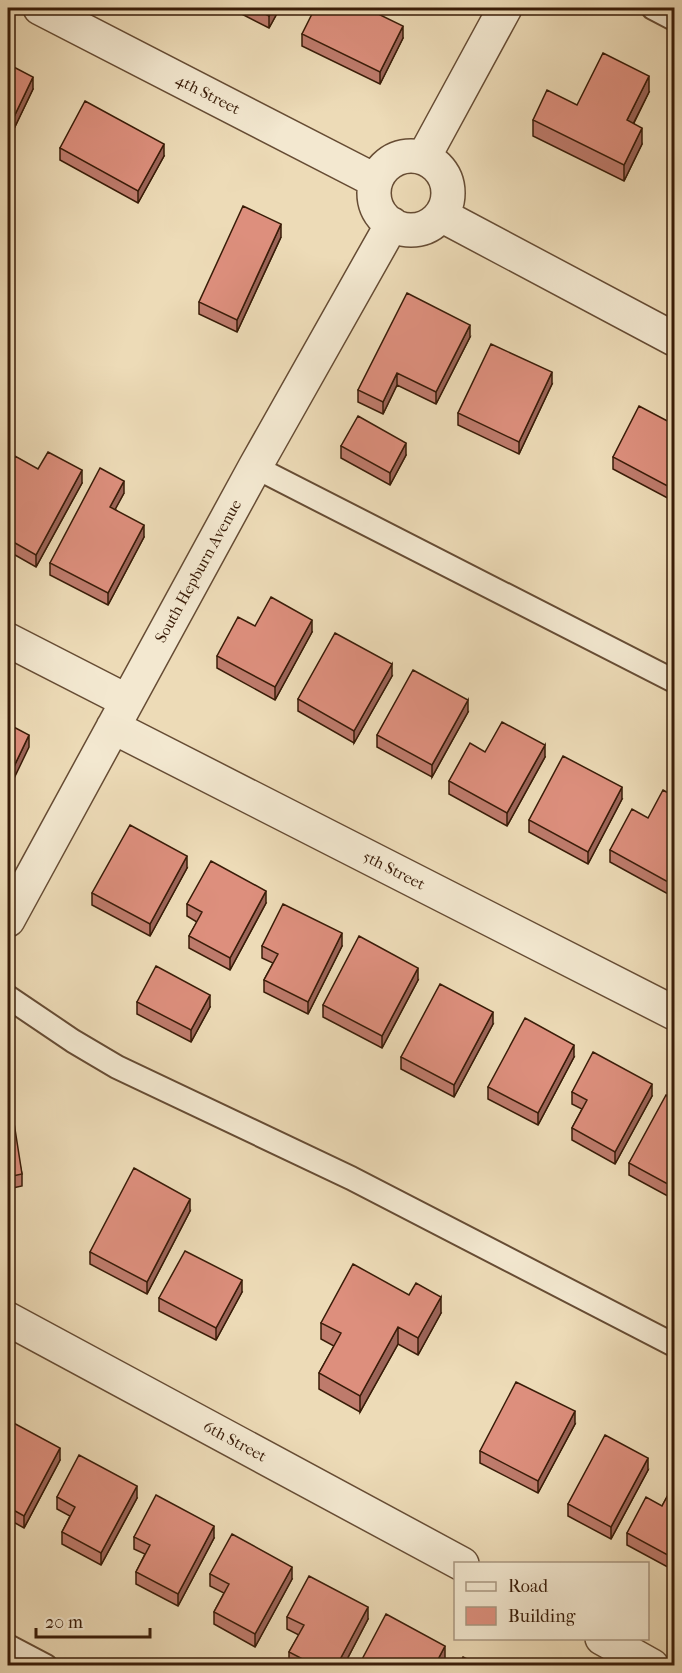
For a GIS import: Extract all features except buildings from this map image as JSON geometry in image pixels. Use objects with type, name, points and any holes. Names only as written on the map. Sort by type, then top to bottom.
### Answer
[{"type":"street","name":"4th Street","points":[[40,8],[376,181]]},
{"type":"street","points":[[424,157],[505,8]]},
{"type":"street","points":[[400,157],[424,157],[442,172],[449,194],[441,215],[433,223],[412,230],[402,228],[392,224],[376,205],[374,193],[376,181],[381,170],[400,157]]},
{"type":"street","points":[[441,215],[675,339]]},
{"type":"street","name":"South Hepburn Avenue","points":[[8,920],[255,467],[392,224]]},
{"type":"street","name":"5th Street","points":[[8,640],[120,714],[675,1013]]},
{"type":"street","name":"6th Street","points":[[8,1318],[460,1562]]},
{"type":"street","points":[[606,1640],[652,1665]]},
{"type":"lane","points":[[653,8],[675,19]]},
{"type":"lane","points":[[255,467],[675,681]]},
{"type":"lane","points":[[8,997],[73,1041],[117,1067],[351,1178],[675,1345]]},
{"type":"lane","points":[[8,1646],[46,1665]]}]
